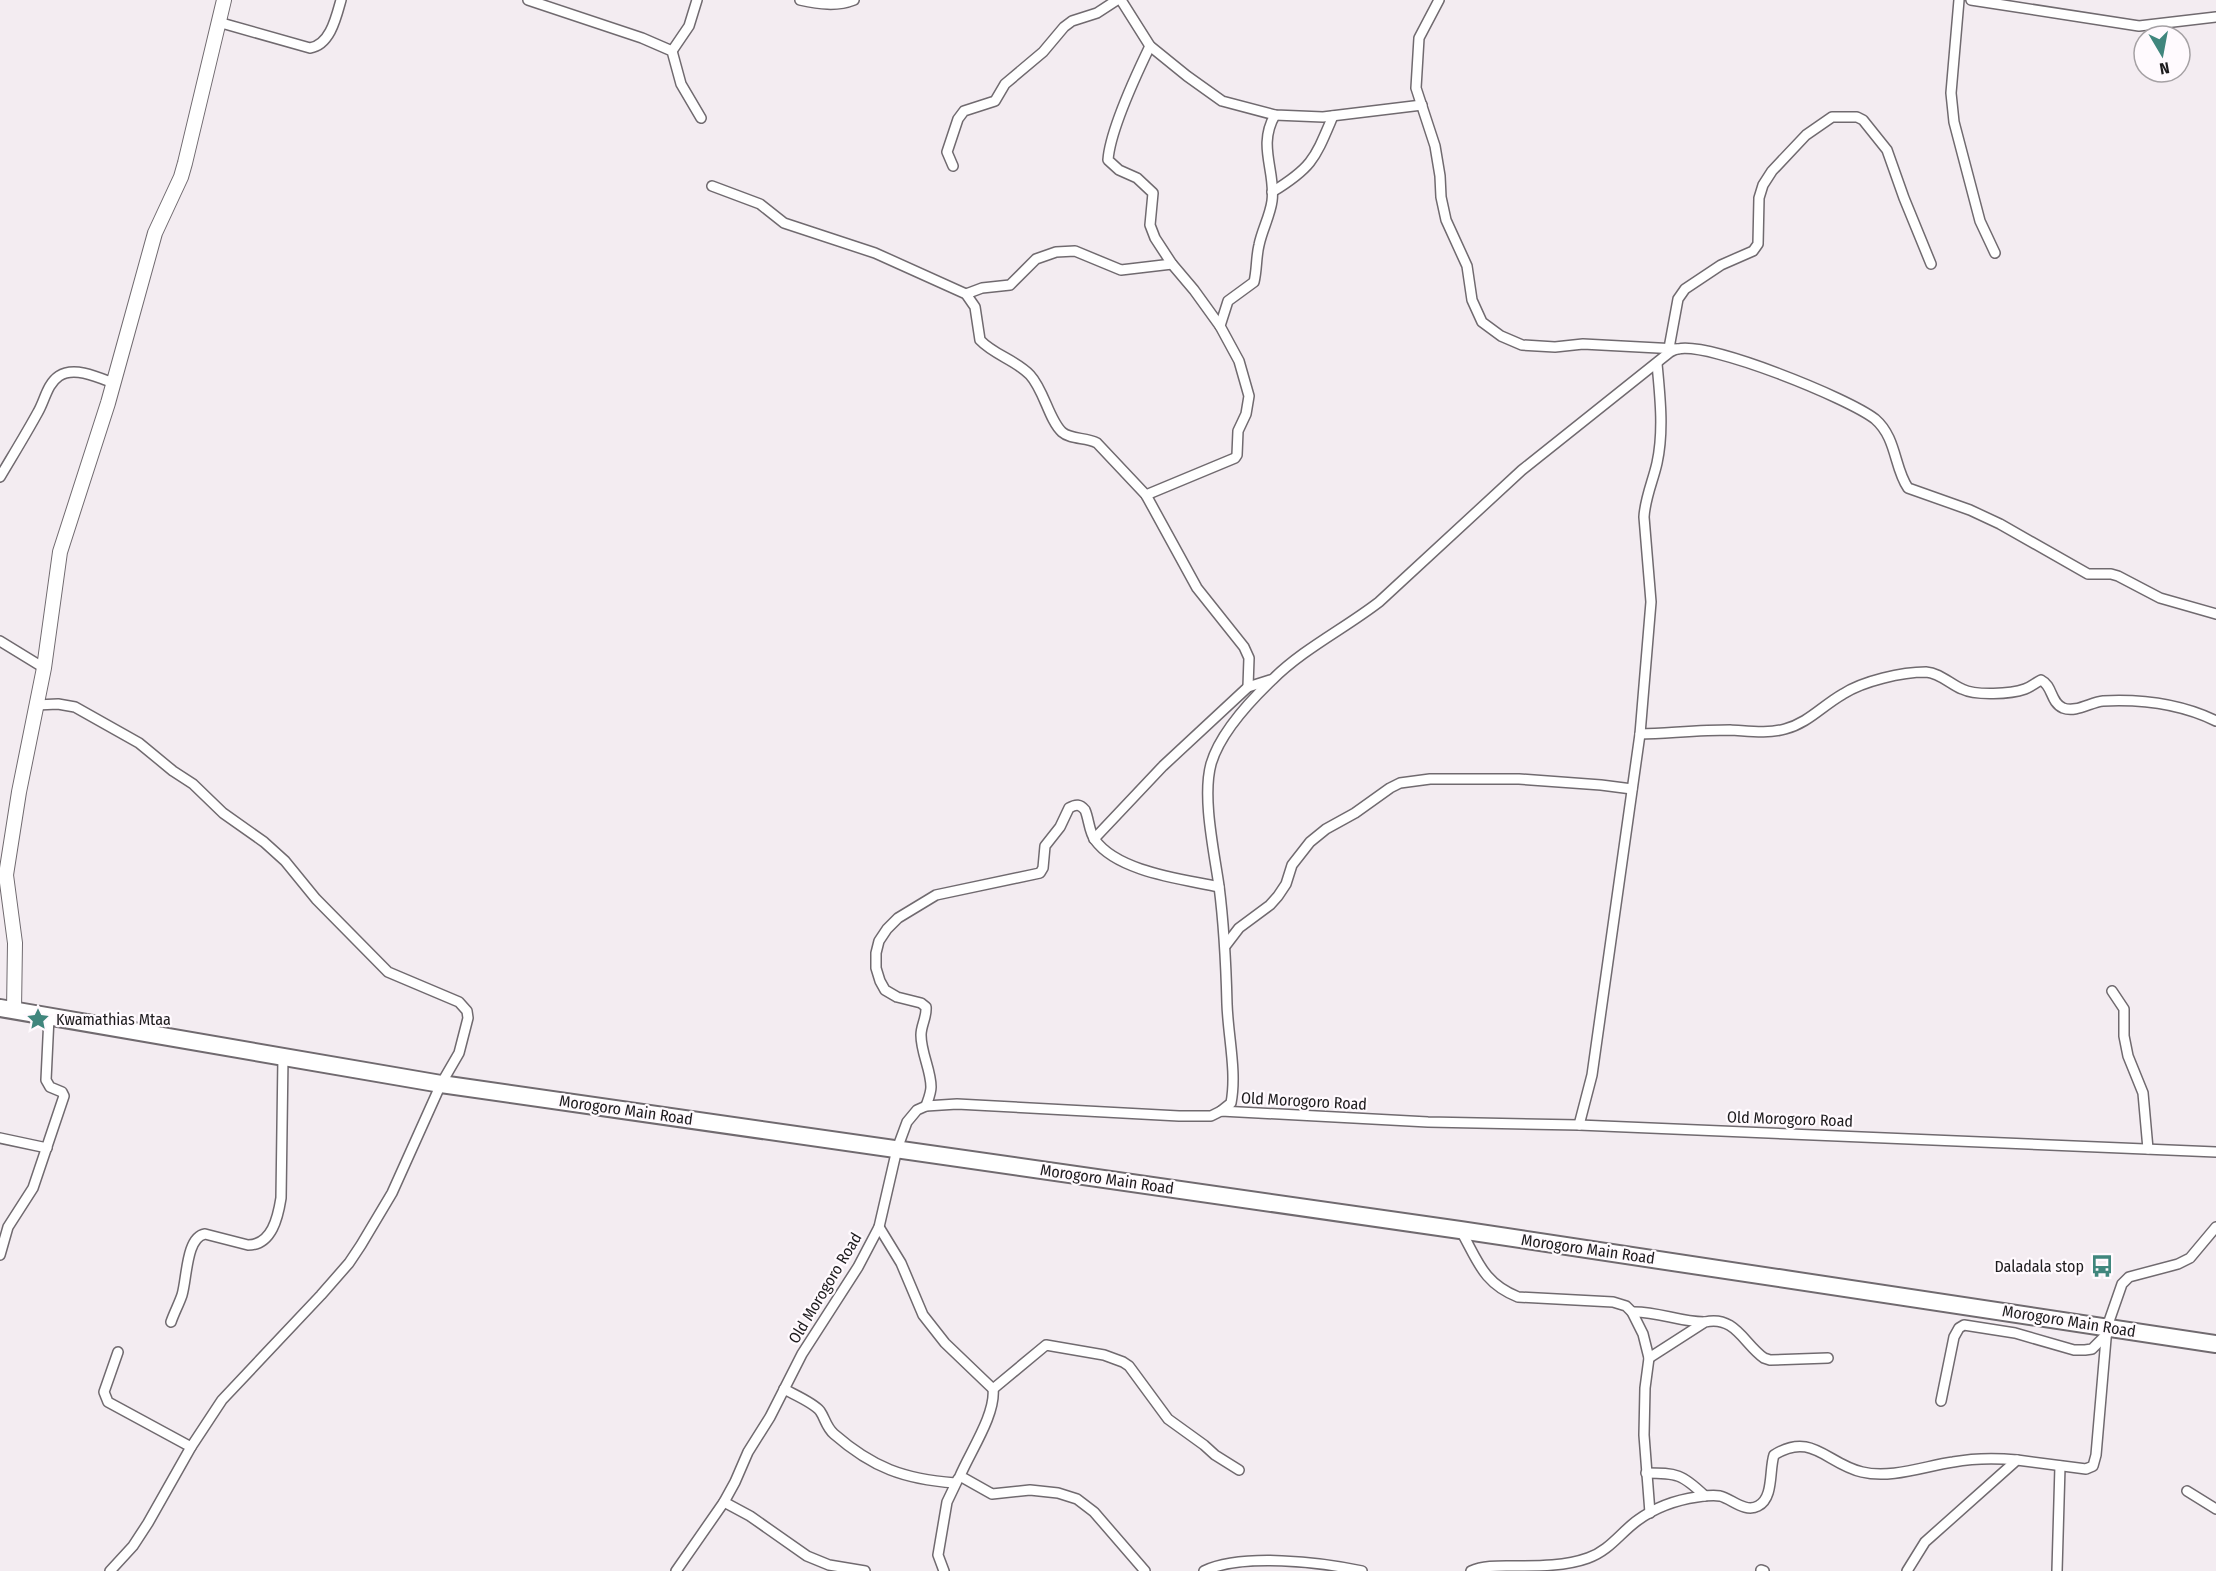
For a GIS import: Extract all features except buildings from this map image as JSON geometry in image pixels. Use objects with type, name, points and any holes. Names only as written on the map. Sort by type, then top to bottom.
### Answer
[{"type":"highway","name":"Morogoro Main Road","points":[[7,1009],[441,1084],[1461,1231],[2107,1330],[2216,1344]]},
{"type":"street","points":[[7,1009],[15,943],[6,875],[10,839],[44,668],[60,552],[113,383],[155,233],[181,177],[224,0]]},
{"type":"street","points":[[218,22],[310,48],[318,47],[326,39],[341,0]]},
{"type":"street","points":[[528,0],[642,38],[672,51]]},
{"type":"street","points":[[697,0],[689,26],[672,51],[681,84],[700,118]]},
{"type":"street","points":[[800,0],[832,4],[854,0]]},
{"type":"street","points":[[953,166],[947,152],[958,119],[964,111],[995,101],[1005,84],[1043,52],[1064,27],[1080,18],[1097,13],[1119,0],[1150,46],[1222,101],[1275,115],[1323,117],[1422,105]]},
{"type":"street","points":[[1439,0],[1419,38],[1416,88],[1435,146],[1446,220],[1467,266],[1472,300],[1482,322],[1501,336],[1522,345],[1555,347],[1583,344],[1691,349],[1752,364],[1827,394],[1875,420],[1887,435],[1908,488],[1970,510],[2000,524],[2088,574],[2118,576],[2160,598],[2216,614]]},
{"type":"street","points":[[1959,0],[1951,93],[1954,122],[1980,221],[1995,253]]},
{"type":"street","points":[[1971,0],[2139,26],[2216,17]]},
{"type":"street","points":[[1146,495],[1235,458],[1238,432],[1246,414],[1249,396],[1239,361],[1220,326],[1172,264],[1152,231],[1153,193],[1137,178],[1119,170],[1108,160],[1110,145],[1150,46]]},
{"type":"street","points":[[1220,326],[1228,301],[1254,282],[1258,247],[1270,210],[1272,192],[1267,151],[1270,122],[1275,115]]},
{"type":"street","points":[[1272,192],[1291,181],[1310,165],[1334,116]]},
{"type":"street","points":[[1221,1111],[1231,1103],[1233,1083],[1228,1026],[1226,945],[1208,802],[1208,783],[1216,750],[1229,730],[1272,680],[1303,654],[1379,602],[1522,470],[1674,349],[1678,300],[1685,289],[1721,265],[1753,251],[1758,244],[1759,198],[1763,185],[1806,135],[1832,117],[1857,117],[1863,120],[1887,150],[1908,209],[1932,264]]},
{"type":"street","points":[[712,186],[760,204],[784,223],[875,253],[966,294],[975,307],[980,340],[1013,360],[1029,374],[1036,383],[1059,429],[1069,436],[1097,443],[1146,495],[1197,588],[1244,646],[1249,658],[1248,687]]},
{"type":"street","points":[[966,294],[982,288],[1010,285],[1036,259],[1056,252],[1075,251],[1121,270],[1172,264]]},
{"type":"street","points":[[1579,1125],[1592,1075],[1640,734],[1651,602],[1644,517],[1645,503],[1658,460],[1660,406],[1657,364]]},
{"type":"street","points":[[0,477],[40,409],[51,384],[60,375],[87,374],[113,383]]},
{"type":"street","points":[[0,641],[44,668]]},
{"type":"street","points":[[1640,734],[1731,730],[1769,732],[1783,729],[1808,720],[1842,694],[1857,687],[1911,673],[1925,672],[1939,676],[1965,691],[1983,693],[2011,693],[2025,689],[2041,680],[2045,682],[2057,704],[2069,709],[2102,701],[2147,701],[2216,721]]},
{"type":"street","points":[[1094,840],[1162,766],[1248,687],[1272,680]]},
{"type":"street","points":[[36,705],[57,704],[75,707],[139,743],[157,759],[193,784],[223,813],[264,842],[285,861],[323,907],[388,972],[459,1002],[467,1011],[467,1027],[459,1053],[441,1084],[392,1193],[349,1263],[222,1400],[191,1447],[133,1546],[110,1571]]},
{"type":"street","points":[[1226,945],[1239,928],[1270,905],[1278,896],[1286,884],[1292,865],[1310,842],[1326,829],[1401,783],[1430,779],[1519,779],[1632,789]]},
{"type":"street","points":[[926,1106],[931,1088],[921,1035],[922,1024],[927,1014],[926,1007],[921,1003],[897,997],[885,990],[876,968],[879,940],[898,918],[927,898],[1040,873],[1043,868],[1045,846],[1060,827],[1069,808],[1079,805],[1085,810],[1094,840],[1107,852],[1130,864],[1219,887]]},
{"type":"street","points":[[2112,991],[2124,1009],[2124,1036],[2128,1056],[2143,1093],[2148,1149]]},
{"type":"street","points":[[0,1255],[8,1227],[33,1188],[64,1096],[62,1092],[50,1087],[46,1080],[49,1017]]},
{"type":"street","points":[[171,1322],[181,1298],[195,1240],[200,1235],[205,1234],[255,1245],[261,1243],[270,1233],[278,1218],[281,1198],[283,1057]]},
{"type":"street","name":"Old Morogoro Road","points":[[676,1571],[724,1502],[748,1452],[802,1354],[858,1267],[879,1227],[897,1149],[907,1122],[917,1110],[926,1106],[957,1104],[1179,1116],[1211,1116],[1221,1111],[1428,1122],[1579,1125],[2216,1152]]},
{"type":"street","points":[[0,1138],[47,1148]]},
{"type":"street","points":[[879,1227],[901,1263],[923,1316],[945,1343],[993,1389]]},
{"type":"street","points":[[1471,1571],[1481,1567],[1538,1566],[1581,1561],[1607,1548],[1638,1520],[1678,1500],[1721,1496],[1743,1507],[1760,1506],[1767,1496],[1770,1466],[1774,1455],[1783,1450],[1806,1445],[1848,1468],[1863,1473],[1880,1474],[1993,1457],[2086,1469],[2093,1466],[2096,1455],[2107,1330],[2122,1284],[2129,1277],[2178,1264],[2190,1258],[2216,1227]]},
{"type":"street","points":[[1461,1231],[1491,1282],[1504,1292],[1518,1297],[1613,1302],[1626,1306],[1632,1312],[1643,1334],[1648,1358],[1644,1411],[1650,1513]]},
{"type":"street","points":[[1632,1312],[1644,1311],[1688,1322],[1721,1321],[1730,1324],[1764,1358],[1828,1358]]},
{"type":"street","points":[[1648,1358],[1706,1322]]},
{"type":"street","points":[[1941,1401],[1954,1337],[1959,1328],[1964,1325],[2015,1333],[2074,1350],[2092,1348],[2107,1330]]},
{"type":"street","points":[[944,1571],[938,1555],[947,1502],[987,1417],[992,1403],[993,1389],[1046,1345],[1051,1344],[1112,1358],[1129,1366],[1168,1419],[1204,1444],[1215,1455],[1239,1470]]},
{"type":"street","points":[[118,1352],[104,1392],[108,1402],[191,1447]]},
{"type":"street","points":[[784,1389],[814,1406],[834,1434],[861,1455],[888,1471],[929,1481],[958,1480],[992,1494],[1030,1490],[1058,1493],[1077,1499],[1095,1512],[1145,1571]]},
{"type":"street","points":[[1907,1571],[1925,1542],[2017,1460]]},
{"type":"street","points":[[2057,1571],[2060,1466]]},
{"type":"street","points":[[1646,1473],[1680,1476],[1688,1480],[1705,1496]]},
{"type":"street","points":[[2187,1491],[2216,1509]]},
{"type":"street","points":[[724,1502],[750,1516],[807,1556],[829,1565],[865,1571]]},
{"type":"street","points":[[1204,1571],[1213,1567],[1261,1562],[1328,1563],[1362,1571]]},
{"type":"place","name":"Kwamathias Mtaa","points":[[38,1019]]},
{"type":"place","name":"Daladala stop","points":[[2102,1266]]}]
